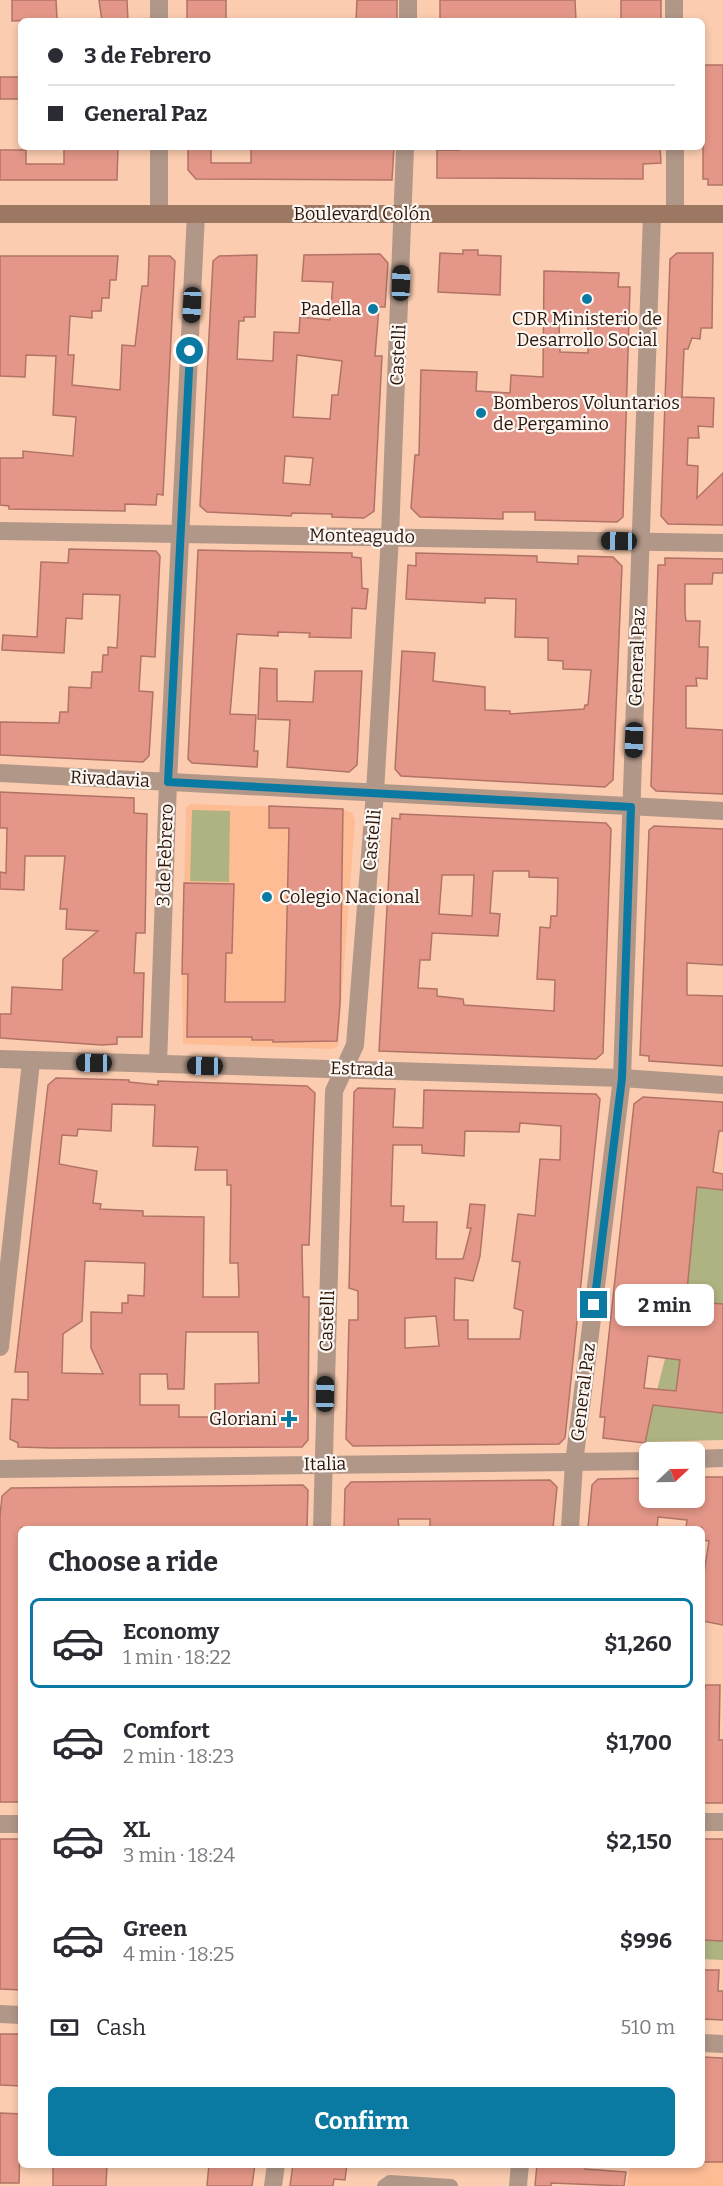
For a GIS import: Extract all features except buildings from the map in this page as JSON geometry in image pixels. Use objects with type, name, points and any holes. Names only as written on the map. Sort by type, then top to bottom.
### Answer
[{"type":"main road","name":"Boulevard Colón","points":[[0,214],[723,214]]},
{"type":"street","points":[[159,0],[159,18]]},
{"type":"street","points":[[408,0],[408,18]]},
{"type":"street","points":[[674,0],[674,18]]},
{"type":"street","points":[[159,150],[159,214]]},
{"type":"street","name":"Castelli","points":[[322,1526],[334,1091],[355,1045],[375,792],[390,536],[405,150]]},
{"type":"street","points":[[675,150],[675,214]]},
{"type":"street","name":"3 de Febrero","points":[[158,1065],[168,782],[196,214]]},
{"type":"street","name":"General Paz","points":[[570,1526],[574,1463],[622,1078],[652,214]]},
{"type":"street","name":"Monteagudo","points":[[0,531],[723,543]]},
{"type":"street","name":"Rivadavia","points":[[0,773],[723,811]]},
{"type":"street","name":"Estrada","points":[[0,1059],[31,1062],[622,1078],[723,1085]]},
{"type":"street","points":[[0,1347],[31,1062]]},
{"type":"street","points":[[705,1459],[723,1458]]},
{"type":"street","name":"Italia","points":[[0,1469],[639,1461]]},
{"type":"street","points":[[705,1822],[723,1822]]},
{"type":"street","points":[[0,1824],[18,1824]]},
{"type":"street","points":[[0,2014],[18,2015]]},
{"type":"street","points":[[705,2043],[723,2044]]},
{"type":"street","points":[[273,2186],[275,2168]]},
{"type":"street","points":[[518,2186],[520,2168]]},
{"type":"street","points":[[384,2186],[390,2182],[451,2186]]},
{"type":"shaded area","name":"Colegio Nacional","points":[[190,804],[342,809],[352,813],[355,820],[338,1046],[332,1049],[183,1044],[182,974],[186,808]]},
{"type":"shaded area","points":[[705,2122],[723,2123],[723,2186],[627,2186],[630,2168],[705,2168]]},
{"type":"green space","points":[[192,810],[230,811],[229,882],[190,881]]},
{"type":"green space","points":[[698,1170],[723,1174],[723,1440],[644,1442],[673,1327]]},
{"type":"green space","points":[[705,1908],[723,1909],[723,1960],[705,1959]]},
{"type":"place","name":"CDR Ministerio de Desarrollo Social","points":[[587,299]]},
{"type":"place","name":"Padella","points":[[373,309]]},
{"type":"place","name":"Bomberos Voluntarios de Pergamino","points":[[481,413]]},
{"type":"place","name":"Colegio Nacional","points":[[267,897]]},
{"type":"place","name":"Gloriani","points":[[289,1419]]},
{"type":"route","points":[[190,351],[168,782],[631,807],[622,1078],[594,1305]]}]
